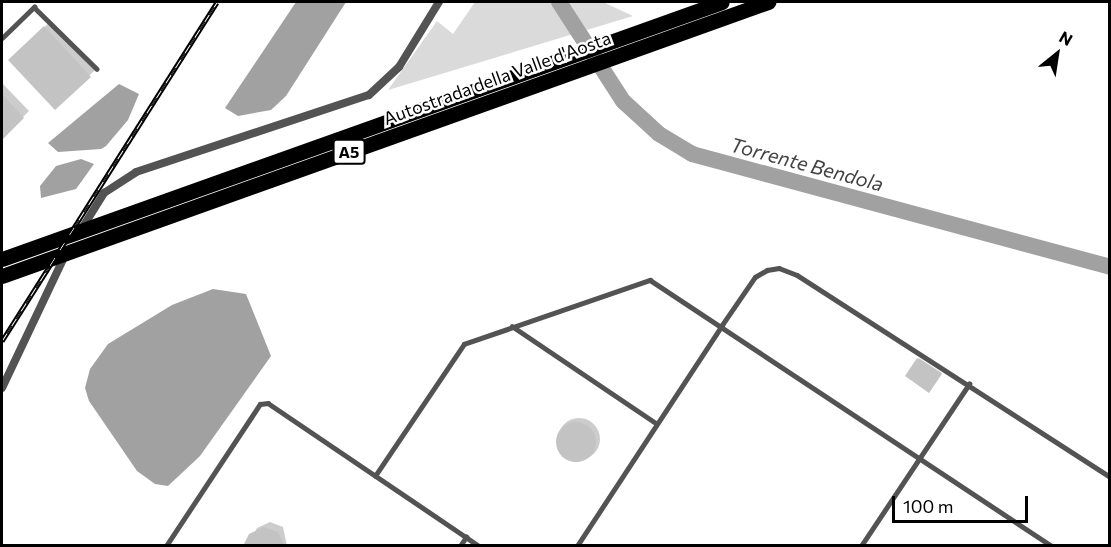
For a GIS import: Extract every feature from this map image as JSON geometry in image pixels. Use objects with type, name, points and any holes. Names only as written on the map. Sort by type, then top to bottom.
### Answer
[{"type":"highway","name":"Autostrada della Valle d'Aosta","points":[[2,260],[722,2]]},
{"type":"highway","name":"Autostrada della Valle d'Aosta","points":[[2,276],[768,2]]},
{"type":"street","points":[[2,388],[53,274],[111,187],[136,172],[203,147],[369,95],[399,67],[439,2]]},
{"type":"lane","points":[[2,38],[34,7],[97,69]]},
{"type":"lane","points":[[577,546],[656,423],[755,277],[779,268],[797,275],[1110,477]]},
{"type":"lane","points":[[375,476],[455,353],[464,344],[650,280],[722,325],[1052,546]]},
{"type":"lane","points":[[512,326],[656,423]]},
{"type":"lane","points":[[861,546],[969,384]]},
{"type":"lane","points":[[166,546],[260,404],[268,403],[479,546]]},
{"type":"lane","points":[[460,546],[466,537]]},
{"type":"shaded area","points":[[296,2],[346,2],[286,96],[271,110],[238,116],[225,108]]},
{"type":"shaded area","points":[[475,2],[603,2],[633,16],[388,90],[437,21],[453,34]]},
{"type":"shaded area","points":[[119,84],[139,94],[128,120],[106,146],[101,149],[58,152],[48,143]]},
{"type":"shaded area","points":[[81,159],[94,164],[76,189],[41,198],[40,186],[56,166]]},
{"type":"shaded area","points":[[213,289],[246,294],[271,356],[200,456],[168,486],[155,484],[137,471],[89,401],[85,388],[90,369],[108,344],[172,305]]},
{"type":"building","points":[[44,26],[91,77],[55,110],[8,60]]},
{"type":"building","points":[[2,94],[24,118],[2,140]]},
{"type":"building","points":[[917,358],[942,374],[929,393],[905,376]]},
{"type":"building","points":[[576,422],[584,423],[590,428],[595,434],[595,450],[590,456],[584,461],[576,462],[568,461],[562,456],[557,450],[556,442],[557,434],[562,428],[568,423]]},
{"type":"building","points":[[264,527],[278,532],[285,546],[243,546],[249,534]]},
{"type":"waterway","name":"Torrente Bendola","points":[[559,2],[623,101],[659,134],[692,154],[1110,267]]},
{"type":"railway","points":[[2,341],[217,2]]}]
